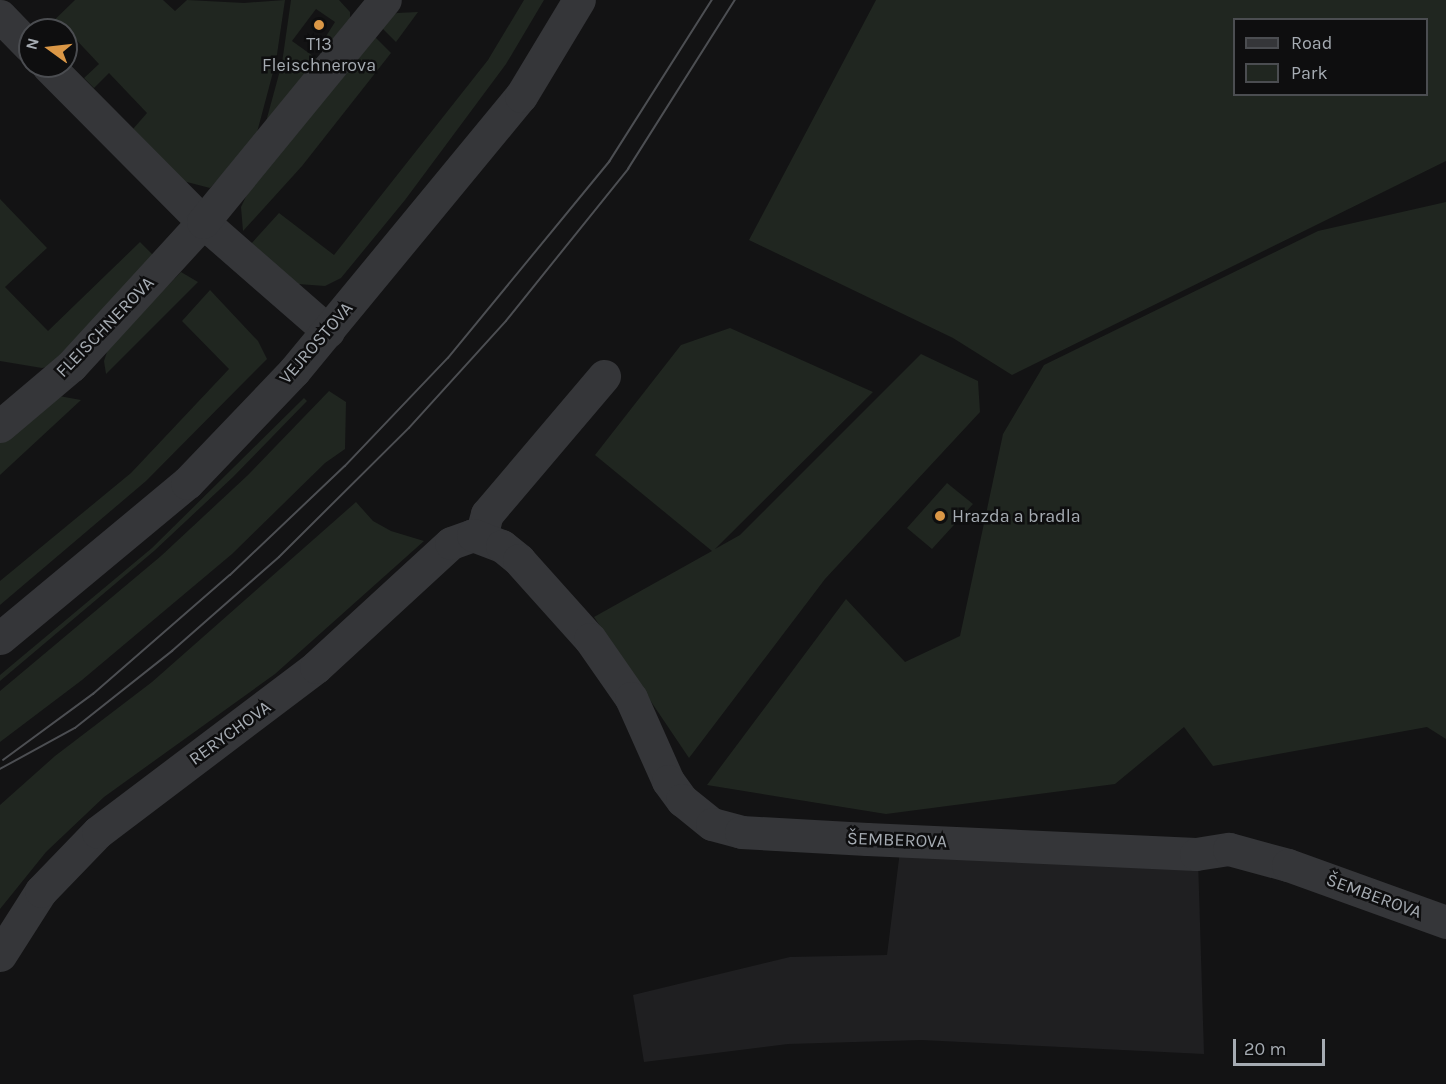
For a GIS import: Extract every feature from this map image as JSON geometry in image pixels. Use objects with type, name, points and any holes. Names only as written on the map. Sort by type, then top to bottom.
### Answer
[{"type":"street","name":"FLEISCHNEROVA","points":[[0,426],[71,366],[203,222],[385,0]]},
{"type":"street","name":"VEJROSTOVA","points":[[0,638],[187,483],[328,331],[521,96],[579,0]]},
{"type":"street","points":[[0,16],[18,35]]},
{"type":"street","points":[[60,78],[203,222],[328,331]]},
{"type":"street","points":[[481,536],[487,514],[604,376]]},
{"type":"street","name":"RERYCHOVA","points":[[0,955],[41,891],[117,815],[290,688],[451,543],[466,536],[481,536]]},
{"type":"street","name":"ŠEMBEROVA","points":[[481,536],[519,560],[590,639],[631,698],[668,781],[682,800],[712,824],[741,832],[867,839],[1196,854],[1229,849],[1288,865],[1446,922]]},
{"type":"shaded area","points":[[900,851],[1198,859],[1204,1054],[921,1040],[788,1044],[644,1062],[633,995],[790,957],[887,955]]},
{"type":"green space","points":[[75,0],[163,0],[175,11],[187,0],[244,3],[285,0],[276,61],[255,140],[210,188],[183,181],[133,129],[147,113],[109,73],[94,88],[84,78],[99,64],[78,42],[78,18],[56,18]]},
{"type":"green space","points":[[291,0],[339,0],[350,12],[350,19],[331,46],[323,41],[335,22],[316,9],[292,41],[320,61],[264,129],[282,63]]},
{"type":"green space","points":[[524,0],[544,0],[506,64],[405,200],[341,278],[325,286],[298,284],[250,245],[279,213],[334,255],[488,60]]},
{"type":"green space","points":[[876,0],[1446,0],[1446,161],[1012,375],[953,338],[749,240]]},
{"type":"green space","points":[[418,12],[396,42],[381,27],[386,18],[397,13]]},
{"type":"green space","points":[[374,36],[391,53],[302,166],[243,231],[241,207],[251,186]]},
{"type":"green space","points":[[0,199],[47,248],[5,287],[48,331],[140,242],[155,257],[50,366],[42,368],[0,361]]},
{"type":"green space","points":[[1446,202],[1446,739],[1427,727],[1213,766],[1184,727],[1115,784],[886,814],[707,785],[846,599],[905,662],[960,636],[1003,434],[1044,365],[1318,231]]},
{"type":"green space","points":[[181,272],[198,282],[106,374],[104,361],[109,346]]},
{"type":"green space","points":[[210,290],[258,341],[267,359],[146,481],[0,605],[0,581],[131,473],[229,369],[182,321]]},
{"type":"green space","points":[[730,328],[873,392],[715,549],[740,535],[921,354],[978,381],[980,412],[825,579],[689,758],[594,617],[712,551],[595,455],[681,345]]},
{"type":"green space","points":[[329,391],[346,402],[345,449],[325,463],[232,554],[82,680],[0,742],[0,691],[161,556],[248,475]]},
{"type":"green space","points":[[59,396],[81,400],[0,475],[0,441]]},
{"type":"green space","points":[[304,398],[307,401],[233,477],[154,551],[0,681],[0,675],[152,548]]},
{"type":"green space","name":"Hrazda a bradla","points":[[947,483],[973,504],[932,549],[907,528]]},
{"type":"green space","points":[[356,502],[373,521],[391,531],[424,541],[275,674],[104,797],[46,852],[0,909],[0,805],[55,756],[152,682]]},
{"type":"tram line","points":[[3,760],[93,694],[230,575],[345,466],[448,358],[609,162],[712,0]]},
{"type":"tram line","points":[[0,769],[75,728],[172,651],[279,557],[409,428],[506,321],[628,169],[735,0]]},
{"type":"place","name":"T13 Fleischnerova","points":[[319,25]]},
{"type":"place","name":"Hrazda a bradla","points":[[940,516]]}]
